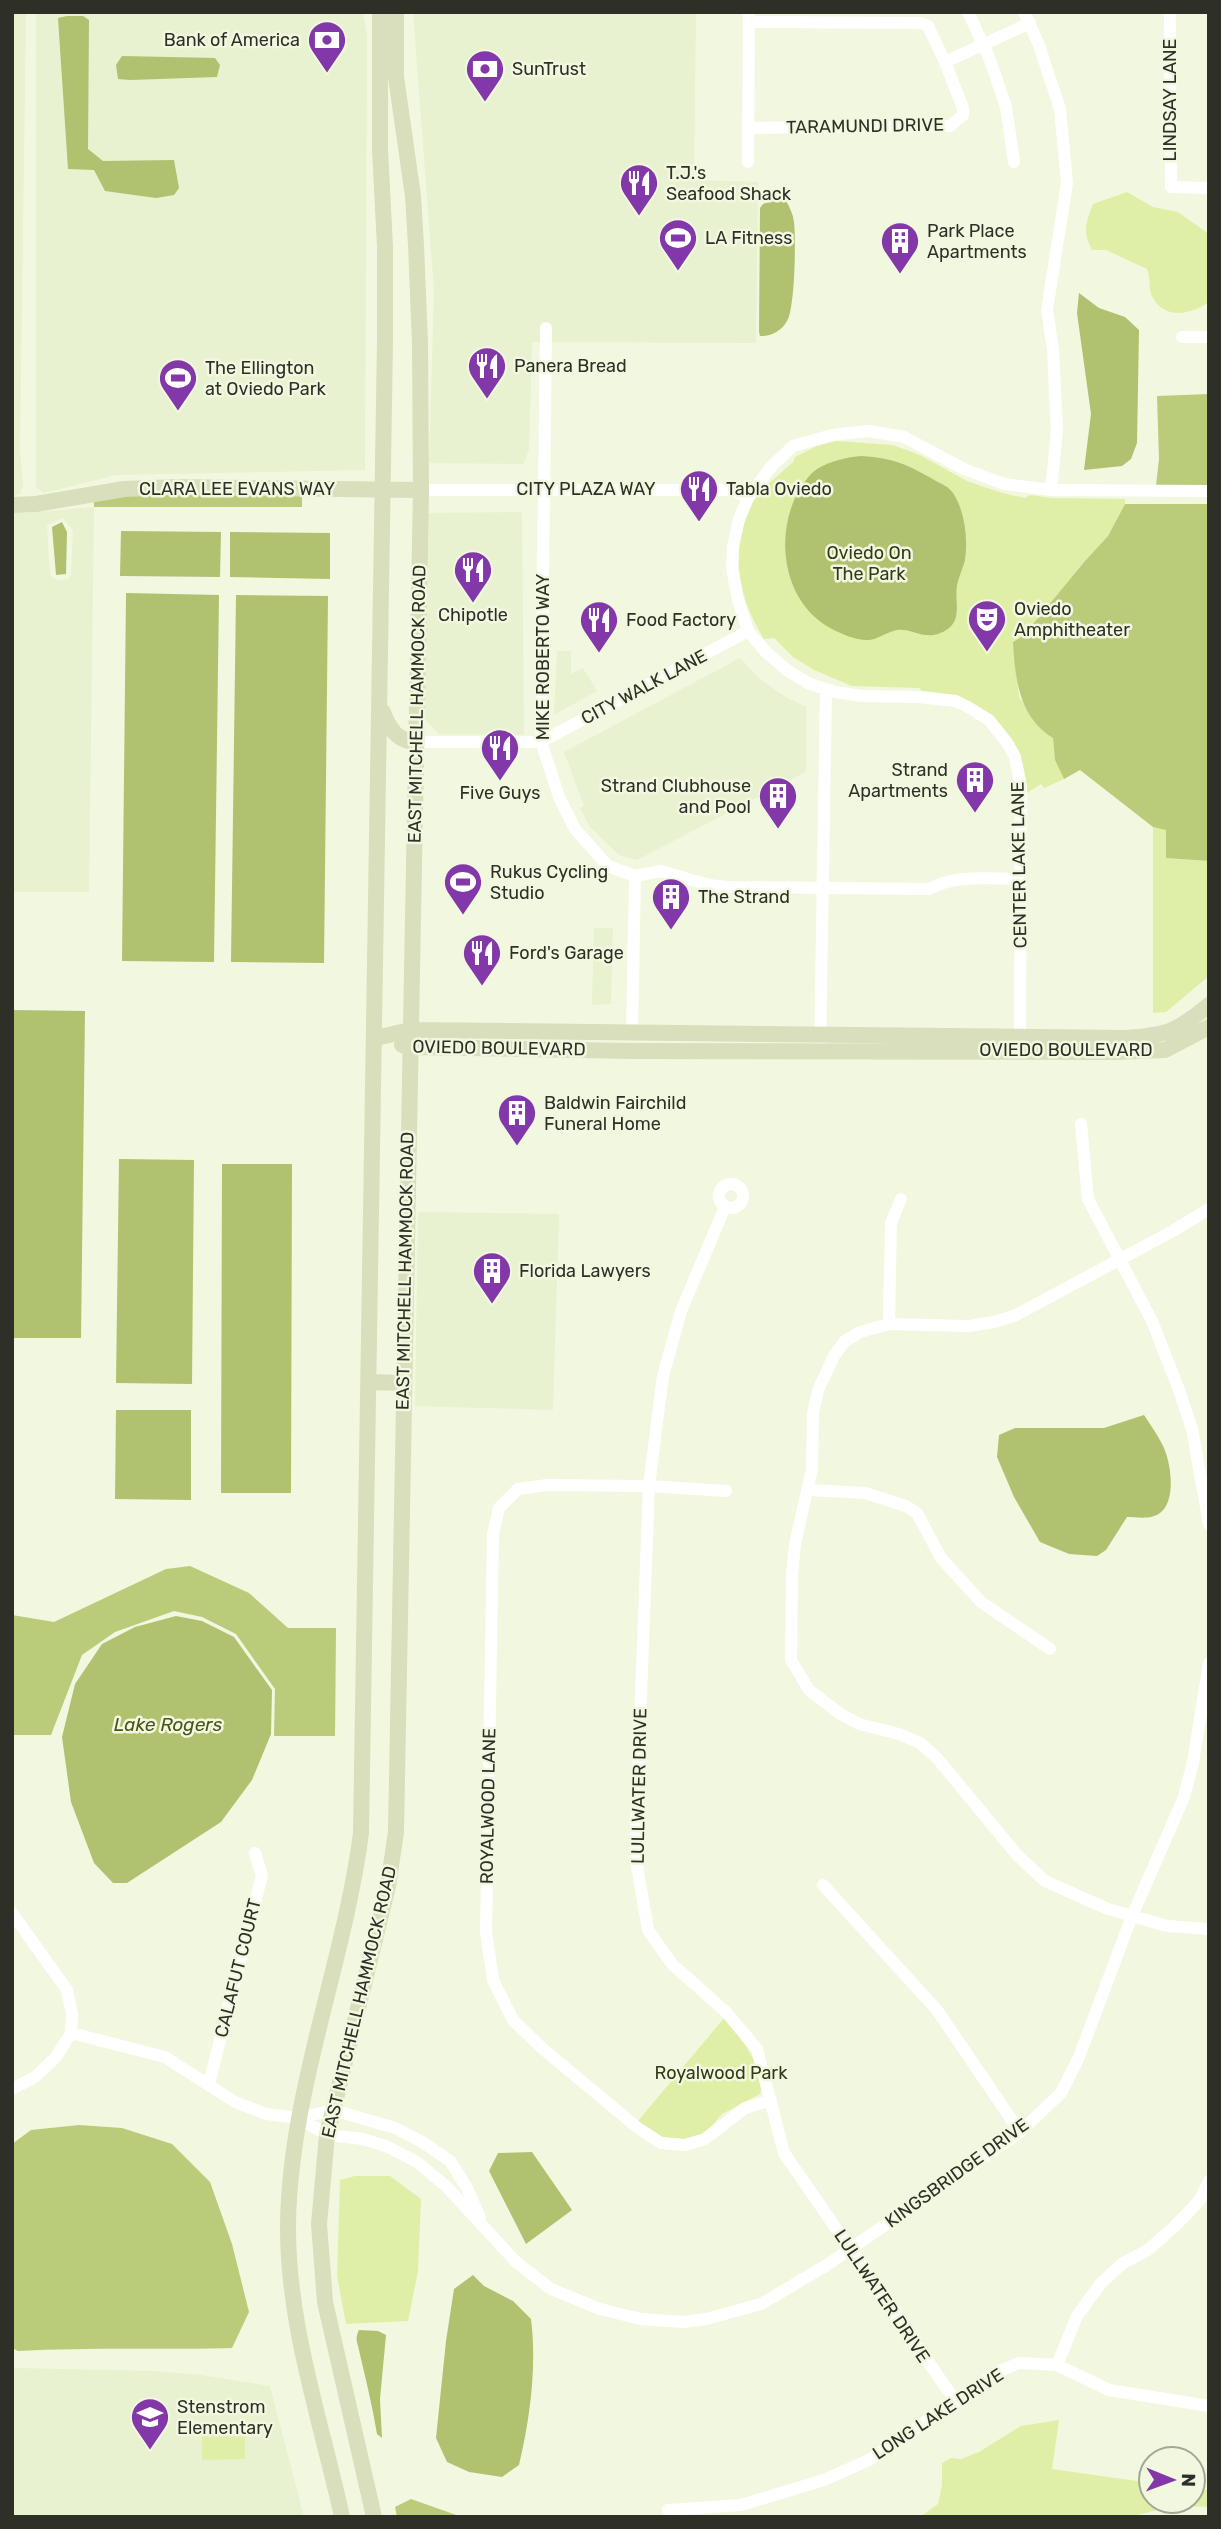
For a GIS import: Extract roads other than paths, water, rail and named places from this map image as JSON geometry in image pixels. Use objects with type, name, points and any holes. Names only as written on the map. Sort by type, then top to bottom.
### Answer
[{"type":"street","name":"EAST MITCHELL HAMMOCK ROAD","points":[[342,2517],[293,2305],[288,2225],[299,2118],[355,1883],[361,1833],[376,1038],[386,247],[380,149],[380,12]]},
{"type":"street","name":"EAST MITCHELL HAMMOCK ROAD","points":[[374,2517],[325,2302],[319,2224],[327,2135],[388,1886],[396,1832],[421,489],[420,344],[413,196],[396,77],[396,12]]},
{"type":"street","points":[[968,12],[984,45],[1006,107],[1014,162]]},
{"type":"street","name":"LINDSAY LANE","points":[[1170,12],[1171,187],[1209,188]]},
{"type":"street","points":[[748,162],[749,17],[921,23],[928,26],[945,62],[984,45],[1027,18],[1060,109],[1067,183],[1047,310],[1053,350],[1057,431],[1051,490]]},
{"type":"street","name":"TARAMUNDI DRIVE","points":[[749,128],[950,126],[963,115],[963,108],[945,62]]},
{"type":"street","name":"MIKE ROBERTO WAY","points":[[545,328],[541,742],[559,797],[575,829],[608,866],[635,876]]},
{"type":"street","points":[[1182,337],[1209,337]]},
{"type":"street","name":"CENTER LAKE LANE","points":[[1020,1044],[1021,787],[1015,757],[989,720],[956,701],[862,696],[810,684],[788,671],[766,652],[748,631],[738,600],[732,568],[739,519],[748,498],[771,467],[793,446],[832,435],[868,431],[904,437],[964,469],[1004,484],[1051,490],[1209,491]]},
{"type":"street","name":"CLARA LEE EVANS WAY","points":[[12,505],[124,489],[421,489]]},
{"type":"street","name":"CITY PLAZA WAY","points":[[421,489],[733,490],[748,498]]},
{"type":"street","name":"CITY WALK LANE","points":[[541,742],[748,631]]},
{"type":"street","points":[[820,1043],[825,689]]},
{"type":"street","points":[[380,702],[386,722],[396,736],[409,742],[541,742]]},
{"type":"street","points":[[632,1051],[635,876],[661,871],[709,885],[929,889],[955,881],[1020,879]]},
{"type":"street","name":"OVIEDO BOULEVARD","points":[[376,1038],[410,1030],[632,1034],[820,1043],[1020,1044],[1160,1035],[1185,1025],[1209,1005]]},
{"type":"street","name":"OVIEDO BOULEVARD","points":[[1020,1044],[1115,1052],[1165,1050],[1209,1027]]},
{"type":"street","name":"OVIEDO BOULEVARD","points":[[376,1038],[410,1048],[632,1051],[820,1043]]},
{"type":"street","points":[[1081,1124],[1087,1199],[1152,1321],[1180,1390],[1192,1429],[1209,1524]]},
{"type":"street","points":[[889,1324],[891,1223],[901,1199]]},
{"type":"street","name":"LULLWATER DRIVE","points":[[725,1207],[681,1311],[663,1376],[649,1486],[635,1854],[648,1930],[672,1964],[726,2012],[757,2049],[783,2153],[956,2402]]},
{"type":"street","points":[[1209,1209],[1016,1315],[969,1326],[889,1324],[860,1332],[845,1342],[827,1369],[818,1390],[813,1413],[812,1469],[795,1545],[792,1575],[792,1660],[808,1690],[859,1724],[899,1734],[920,1743],[937,1758],[1018,1856],[1045,1881],[1108,1909],[1167,1926],[1209,1930]]},
{"type":"street","points":[[369,1382],[403,1383]]},
{"type":"street","name":"ROYALWOOD LANE","points":[[726,1491],[649,1486],[547,1485],[518,1489],[499,1508],[493,1534],[486,1932],[493,1980],[513,2020],[543,2049],[638,2129],[661,2143],[685,2145],[705,2139],[745,2108],[771,2100]]},
{"type":"street","points":[[808,1490],[865,1493],[906,1506],[917,1513],[941,1558],[981,1602],[1050,1649]]},
{"type":"street","name":"KINGSBRIDGE DRIVE","points":[[299,2118],[327,2135],[363,2139],[386,2146],[417,2162],[447,2187],[516,2262],[551,2289],[600,2309],[641,2319],[683,2322],[706,2319],[761,2304],[850,2249],[1020,2132],[1060,2094],[1079,2057],[1132,1916],[1184,1797],[1195,1750],[1209,1662]]},
{"type":"street","name":"CALAFUT COURT","points":[[209,2084],[262,1875],[255,1853]]},
{"type":"street","points":[[823,1885],[937,2010],[1020,2132]]},
{"type":"street","points":[[12,1913],[67,1990],[72,2014],[71,2033],[56,2057],[35,2077],[12,2089]]},
{"type":"street","points":[[71,2033],[165,2057],[236,2102],[266,2114],[299,2118]]},
{"type":"street","name":"KINGSBRIDGE DRIVE","points":[[299,2118],[333,2110],[396,2128],[424,2143],[450,2161],[467,2188],[483,2225]]},
{"type":"street","points":[[1057,2365],[1077,2316],[1101,2283],[1123,2263],[1148,2250],[1175,2225],[1200,2200],[1209,2181]]},
{"type":"street","name":"LONG LAKE DRIVE","points":[[668,2510],[741,2505],[824,2480],[869,2460],[1000,2371],[1019,2363],[1057,2365],[1109,2390],[1209,2406]]},
{"type":"water","points":[[83,16],[89,20],[88,149],[103,161],[174,160],[179,188],[174,195],[156,198],[105,191],[94,170],[68,169],[58,18]]},
{"type":"water","points":[[122,56],[215,58],[220,65],[217,77],[118,79],[116,65]]},
{"type":"water","points":[[778,199],[786,201],[794,222],[792,303],[790,314],[782,328],[772,334],[760,336],[760,208],[763,204]]},
{"type":"water","points":[[1079,293],[1099,308],[1125,317],[1139,330],[1137,443],[1131,459],[1122,466],[1084,470],[1091,414],[1077,313]]},
{"type":"water","points":[[862,456],[883,458],[909,467],[947,487],[957,500],[965,525],[965,560],[957,585],[955,620],[938,634],[927,635],[902,630],[871,640],[849,636],[816,618],[803,604],[794,587],[785,550],[790,512],[797,494],[817,469],[839,460]]},
{"type":"water","points":[[62,522],[67,532],[66,574],[56,575],[52,527]]},
{"type":"water","points":[[121,531],[221,532],[220,577],[120,576]]},
{"type":"water","points":[[230,532],[330,533],[330,579],[230,577]]},
{"type":"water","points":[[126,593],[219,595],[214,962],[122,961]]},
{"type":"water","points":[[236,595],[328,596],[324,963],[231,962]]},
{"type":"water","points":[[12,1010],[85,1011],[81,1338],[12,1338]]},
{"type":"water","points":[[119,1159],[194,1160],[192,1384],[116,1383]]},
{"type":"water","points":[[222,1164],[292,1164],[291,1493],[221,1493]]},
{"type":"water","points":[[116,1410],[191,1410],[191,1500],[115,1499]]},
{"type":"water","points":[[1144,1415],[1160,1440],[1168,1460],[1171,1480],[1169,1499],[1165,1507],[1152,1517],[1127,1517],[1106,1550],[1097,1556],[1069,1554],[1040,1542],[1014,1497],[997,1457],[999,1435],[1015,1428],[1104,1428]]},
{"type":"water","name":"Lake Rogers","points":[[176,1616],[202,1621],[234,1637],[272,1690],[271,1734],[252,1780],[221,1822],[127,1883],[113,1883],[94,1863],[71,1802],[62,1737],[75,1684],[102,1644],[135,1627]]},
{"type":"water","points":[[532,2152],[572,2210],[526,2244],[489,2171],[498,2153]]},
{"type":"water","points":[[473,2275],[484,2286],[513,2301],[531,2319],[533,2374],[526,2429],[519,2465],[502,2477],[469,2472],[447,2462],[436,2438],[454,2289]]},
{"type":"water","points":[[359,2330],[378,2331],[386,2335],[380,2399],[382,2438],[377,2434],[357,2342]]},
{"type":"place","name":"Bank of America","points":[[327,74]]},
{"type":"place","name":"SunTrust","points":[[485,103]]},
{"type":"place","name":"T.J.'s Seafood Shack","points":[[639,217]]},
{"type":"place","name":"LA Fitness","points":[[678,272]]},
{"type":"place","name":"Park Place Apartments","points":[[900,275]]},
{"type":"place","name":"Panera Bread","points":[[487,400]]},
{"type":"place","name":"The Ellington at Oviedo Park","points":[[178,412]]},
{"type":"place","name":"Tabla Oviedo","points":[[699,523]]},
{"type":"place","name":"Chipotle","points":[[473,604]]},
{"type":"place","name":"Oviedo Amphitheater","points":[[987,653]]},
{"type":"place","name":"Food Factory","points":[[599,654]]},
{"type":"place","name":"Five Guys","points":[[500,782]]},
{"type":"place","name":"Strand Apartments","points":[[975,814]]},
{"type":"place","name":"Strand Clubhouse and Pool","points":[[778,830]]},
{"type":"place","name":"Rukus Cycling Studio","points":[[463,916]]},
{"type":"place","name":"The Strand","points":[[671,931]]},
{"type":"place","name":"Ford's Garage","points":[[482,987]]},
{"type":"place","name":"Baldwin Fairchild Funeral Home","points":[[517,1147]]},
{"type":"place","name":"Florida Lawyers","points":[[492,1305]]},
{"type":"place","name":"Stenstrom Elementary","points":[[150,2451]]},
{"type":"park label","name":"Oviedo On The Park","points":[[869,563]]},
{"type":"park label","name":"Royalwood Park","points":[[721,2073]]}]
